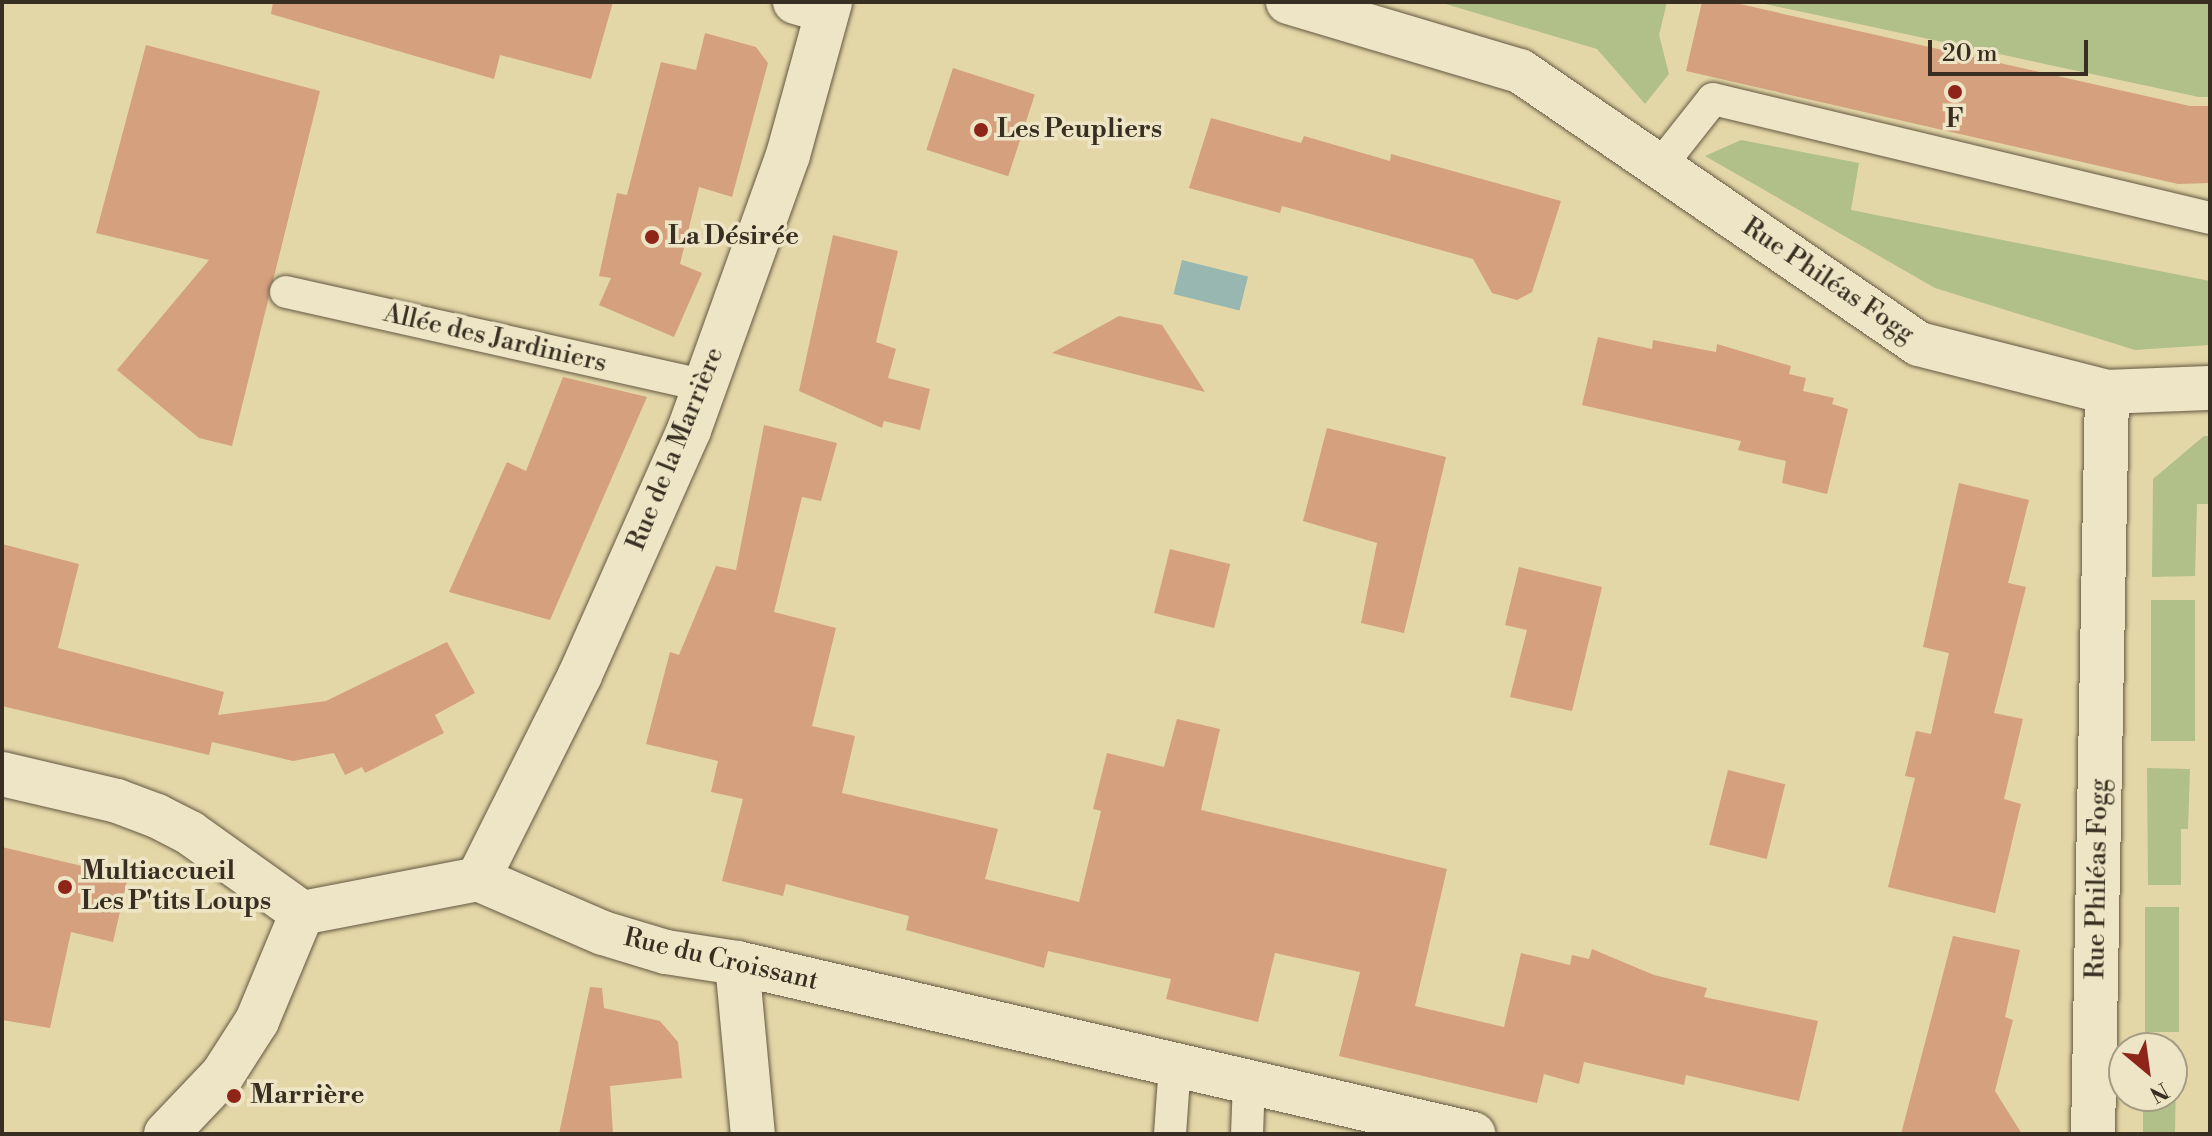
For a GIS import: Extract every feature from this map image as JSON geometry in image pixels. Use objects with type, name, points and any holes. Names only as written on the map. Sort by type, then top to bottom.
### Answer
[{"type":"street","name":"Rue Philéas Fogg","points":[[1288,2],[1520,71],[1919,344],[2107,392],[2093,1134]]},
{"type":"street","name":"Rue de la Marrière","points":[[478,879],[580,675],[705,386],[788,155],[817,5]]},
{"type":"street","points":[[2107,392],[2210,388]]},
{"type":"street","points":[[2,774],[157,816],[190,833],[302,913],[478,879]]},
{"type":"street","name":"Rue du Croissant","points":[[478,879],[603,933],[666,952],[737,963],[1473,1134]]},
{"type":"street","points":[[166,1134],[223,1074],[257,1021],[302,913]]},
{"type":"street","points":[[737,963],[753,1134]]},
{"type":"lane","points":[[1660,166],[1713,99],[2210,218]]},
{"type":"lane","name":"Allée des Jardiniers","points":[[286,292],[705,386]]},
{"type":"lane","points":[[1170,1134],[1175,1065]]},
{"type":"lane","points":[[1247,1134],[1249,1083]]},
{"type":"green space","points":[[1439,2],[1667,2],[1659,35],[1669,74],[1645,104],[1597,49]]},
{"type":"green space","points":[[1756,2],[2210,2],[2210,97],[2199,97]]},
{"type":"green space","points":[[1741,140],[1859,163],[1851,210],[2210,281],[2210,345],[2135,350],[1935,288],[1705,156]]},
{"type":"green space","points":[[2204,436],[2210,436],[2210,504],[2197,504],[2195,576],[2152,577],[2153,479]]},
{"type":"green space","points":[[2151,600],[2195,600],[2195,741],[2151,741]]},
{"type":"green space","points":[[2147,768],[2190,769],[2188,829],[2181,829],[2181,885],[2148,885]]},
{"type":"green space","points":[[2145,907],[2179,907],[2179,1032],[2145,1032]]},
{"type":"green space","points":[[2143,1112],[2175,1112],[2175,1134],[2143,1134]]},
{"type":"water","points":[[1182,260],[1248,276],[1240,310],[1174,294]]},
{"type":"building","points":[[273,2],[613,2],[591,79],[500,55],[494,79],[271,14]]},
{"type":"building","name":"F","points":[[1702,2],[1731,2],[2190,106],[2210,106],[2210,183],[2178,184],[1686,71]]},
{"type":"building","points":[[705,33],[756,47],[768,63],[732,197],[699,187],[680,264],[702,273],[674,337],[599,305],[611,278],[599,276],[617,193],[627,195],[661,62],[696,70]]},
{"type":"building","points":[[146,45],[320,91],[232,446],[199,438],[117,370],[209,260],[96,233]]},
{"type":"building","name":"Les Peupliers","points":[[953,68],[1035,95],[1008,176],[926,150]]},
{"type":"building","points":[[1211,118],[1301,143],[1304,136],[1390,161],[1391,154],[1561,201],[1532,292],[1517,300],[1492,293],[1473,259],[1282,206],[1280,213],[1189,188]]},
{"type":"building","points":[[833,235],[898,251],[876,342],[896,349],[888,378],[930,389],[920,430],[884,421],[882,428],[799,391]]},
{"type":"building","points":[[1119,316],[1162,325],[1205,392],[1052,353]]},
{"type":"building","points":[[1598,337],[1652,349],[1653,340],[1716,352],[1717,344],[1791,366],[1789,374],[1806,378],[1803,391],[1834,398],[1832,404],[1848,409],[1827,494],[1782,483],[1786,461],[1738,450],[1741,441],[1582,405]]},
{"type":"building","points":[[563,377],[647,397],[550,620],[449,592],[507,462],[526,471]]},
{"type":"building","points":[[764,425],[837,443],[821,501],[802,497],[774,612],[836,628],[812,726],[855,736],[842,793],[998,829],[985,879],[1079,902],[1101,811],[1093,809],[1107,753],[1164,767],[1177,719],[1220,729],[1201,810],[1447,869],[1415,1006],[1504,1027],[1521,953],[1570,965],[1572,955],[1589,959],[1592,949],[1654,975],[1707,988],[1704,997],[1818,1021],[1799,1101],[1686,1075],[1684,1085],[1584,1062],[1579,1084],[1544,1074],[1537,1103],[1339,1056],[1360,972],[1275,953],[1258,1022],[1166,999],[1171,979],[1048,951],[1044,968],[906,930],[909,916],[786,884],[783,896],[722,881],[743,799],[711,792],[718,761],[646,744],[670,652],[679,655],[716,566],[736,570]]},
{"type":"building","points":[[1327,428],[1446,457],[1404,633],[1361,623],[1377,543],[1303,521]]},
{"type":"building","points":[[1959,483],[2029,500],[2008,583],[2026,587],[1994,713],[2023,719],[2004,799],[2021,804],[1995,913],[1888,887],[1915,778],[1905,776],[1916,731],[1931,734],[1949,653],[1923,647]]},
{"type":"building","points":[[2,544],[79,564],[58,648],[224,692],[218,715],[326,701],[447,642],[475,693],[435,715],[444,733],[365,773],[362,767],[345,775],[334,753],[293,761],[212,742],[209,755],[2,706]]},
{"type":"building","points":[[1170,549],[1230,564],[1214,628],[1154,613]]},
{"type":"building","points":[[1519,567],[1602,587],[1572,711],[1510,697],[1527,630],[1505,625]]},
{"type":"building","points":[[1728,770],[1785,784],[1767,859],[1709,845]]},
{"type":"building","points":[[2,847],[128,877],[113,942],[71,932],[50,1028],[2,1020]]},
{"type":"building","points":[[1953,936],[2020,950],[2005,1017],[2013,1020],[1995,1091],[2022,1134],[1901,1134]]},
{"type":"building","points":[[590,987],[602,988],[604,1008],[660,1021],[678,1042],[682,1078],[610,1086],[613,1134],[559,1134]]},
{"type":"place","name":"F","points":[[1955,92]]},
{"type":"place","name":"Les Peupliers","points":[[981,130]]},
{"type":"place","name":"La Désirée","points":[[652,237]]},
{"type":"place","name":"Multiaccueil Les P'tits Loups","points":[[65,887]]},
{"type":"place","name":"Marrière","points":[[234,1096]]}]
